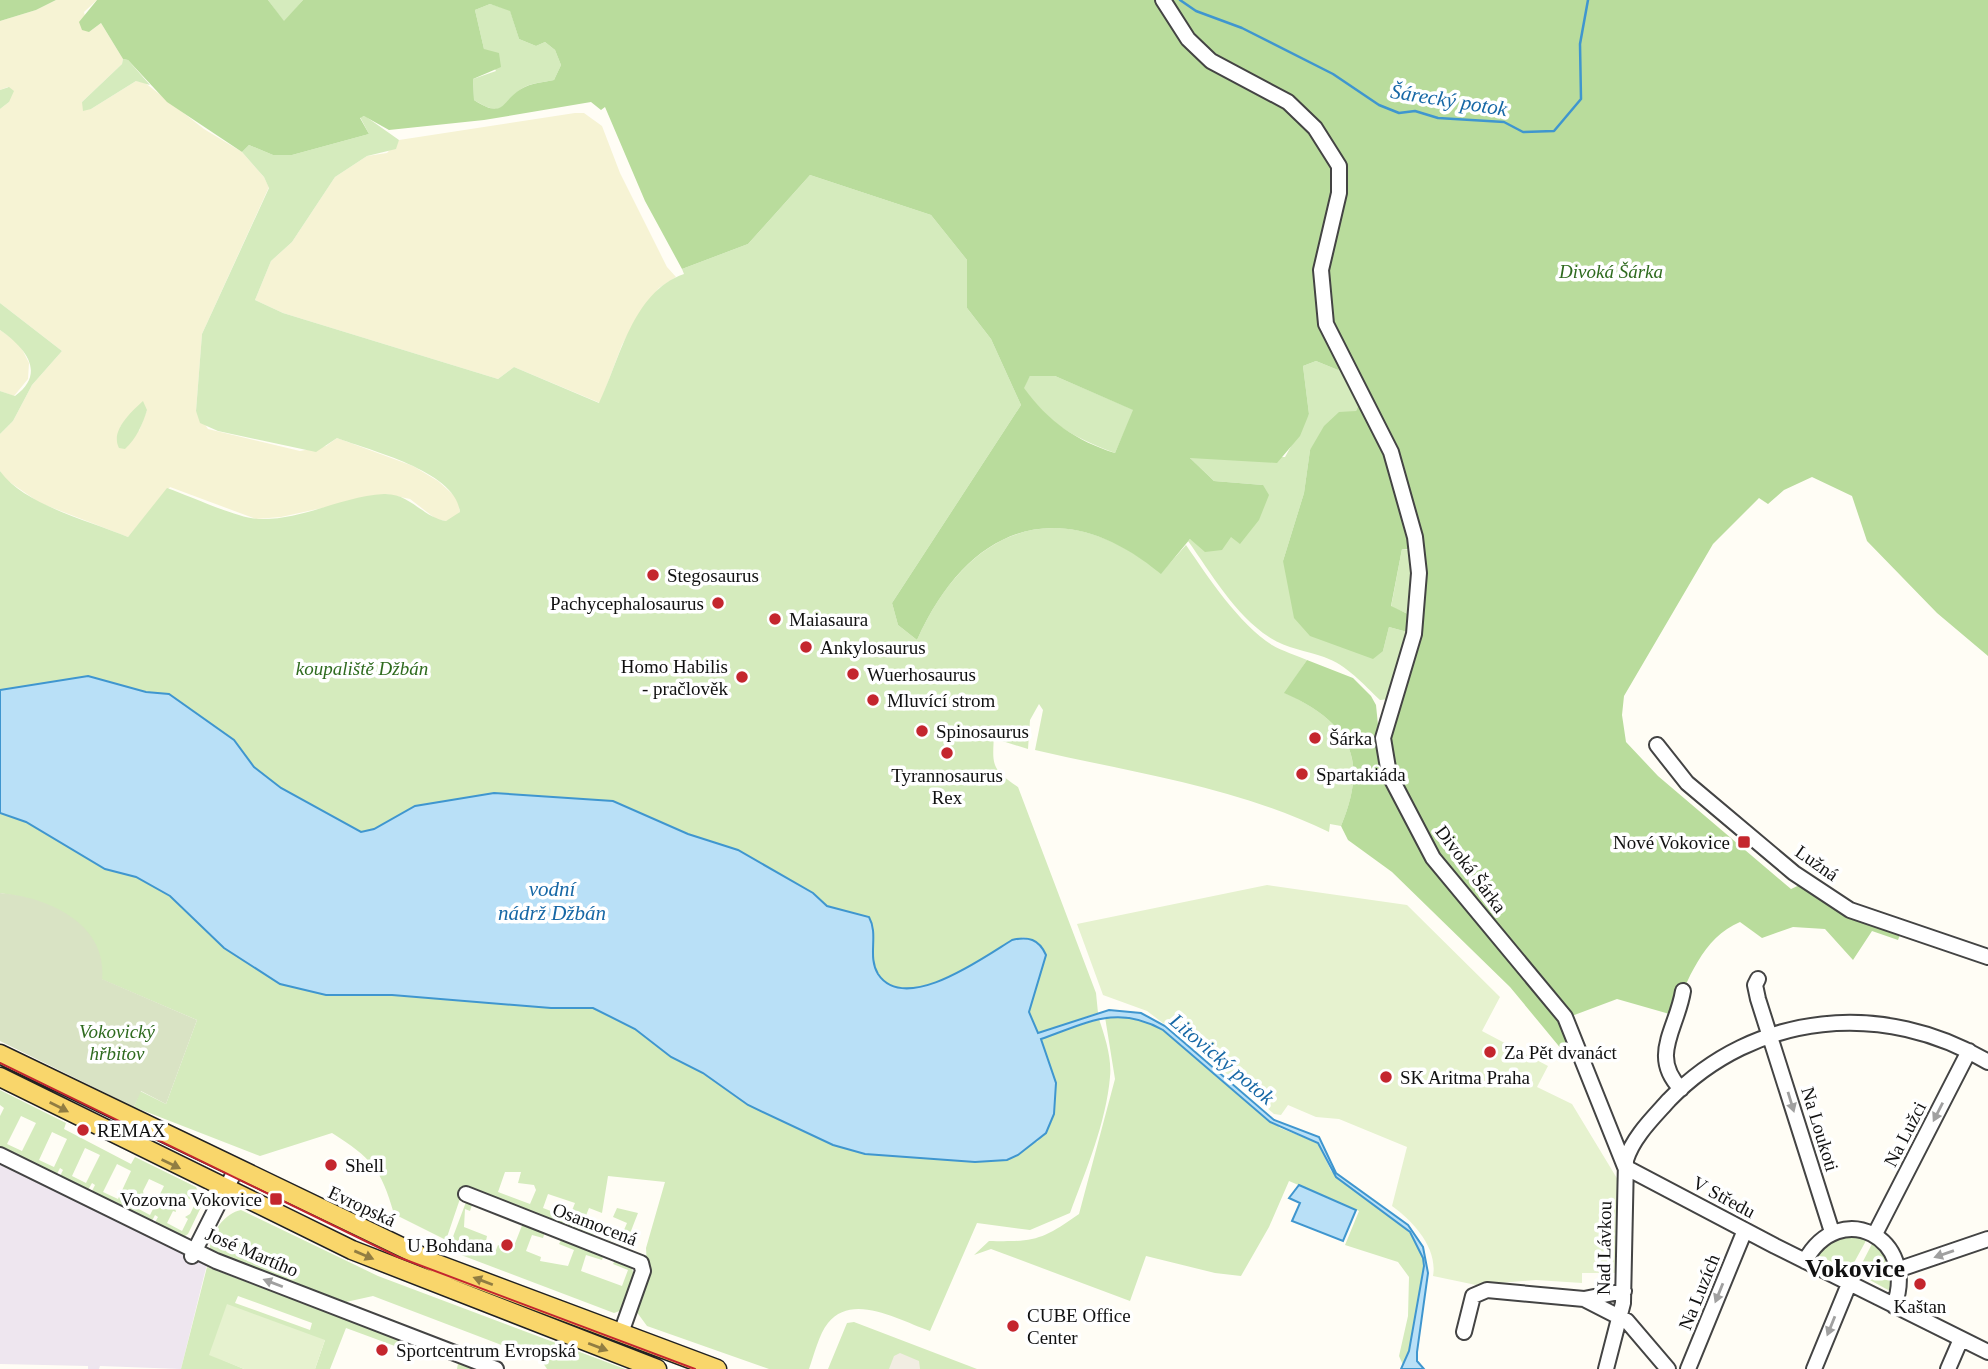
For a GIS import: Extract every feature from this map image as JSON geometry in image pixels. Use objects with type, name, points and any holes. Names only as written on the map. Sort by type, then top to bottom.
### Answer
[{"type":"main road","name":"Evropská","points":[[0,1054],[438,1264],[717,1369]]},
{"type":"main road","points":[[0,1077],[226,1190],[407,1273],[657,1369]]},
{"type":"street","name":"Divoká Šárka","points":[[1163,0],[1188,39],[1211,61],[1287,103],[1315,128],[1339,166],[1339,193],[1321,270],[1326,324],[1391,452],[1413,526],[1419,573],[1410,652],[1383,738],[1389,774],[1433,858],[1564,1017],[1625,1167]]},
{"type":"street","name":"Lužná","points":[[1657,745],[1687,783],[1794,873],[1850,910],[1988,957]]},
{"type":"street","name":"Na Loukoti","points":[[1758,979],[1756,992],[1832,1232]]},
{"type":"street","points":[[1681,1089],[1669,1075],[1664,1062],[1683,991]]},
{"type":"street","points":[[1625,1167],[1633,1145],[1681,1089],[1728,1056],[1771,1037],[1834,1022],[1887,1024],[1929,1033],[1988,1062]]},
{"type":"street","name":"Na Lužci","points":[[1875,1234],[1969,1051]]},
{"type":"street","name":"José Martího","points":[[0,1155],[193,1253],[496,1369]]},
{"type":"street","name":"V Středu","points":[[1625,1167],[1849,1284],[1988,1352]]},
{"type":"street","name":"Nad Lávkou","points":[[1606,1369],[1621,1316],[1624,1291],[1625,1167]]},
{"type":"street","points":[[193,1253],[236,1169]]},
{"type":"street","name":"Osamocená","points":[[466,1194],[640,1263],[643,1271],[621,1333]]},
{"type":"street","points":[[1805,1261],[1816,1242],[1832,1232],[1854,1229],[1875,1234],[1895,1255],[1900,1269],[1900,1288],[1894,1306]]},
{"type":"street","name":"Na Luzích","points":[[1688,1369],[1745,1230]]},
{"type":"street","points":[[1900,1269],[1988,1239]]},
{"type":"street","points":[[1814,1369],[1849,1284]]},
{"type":"street","points":[[1464,1332],[1470,1301],[1477,1292],[1487,1290],[1584,1299],[1624,1291]]},
{"type":"street","points":[[1584,1299],[1621,1316],[1634,1327],[1668,1369]]},
{"type":"street","points":[[1948,1369],[1961,1339]]},
{"type":"shaded area","points":[[56,0],[97,0],[84,12],[89,32],[101,23],[123,59],[122,64],[82,102],[91,109],[136,81],[144,82],[204,129],[242,152],[264,177],[269,187],[202,334],[196,411],[208,429],[300,451],[326,446],[337,438],[413,466],[438,481],[458,499],[460,512],[457,517],[446,521],[436,519],[410,499],[386,494],[281,517],[256,519],[170,487],[128,537],[40,503],[5,479],[0,471],[0,434],[13,421],[32,385],[62,351],[0,303],[0,109],[9,102],[8,87],[0,90],[0,21],[36,10]],"holes":[[[147,410],[139,431],[120,427],[127,419]]]},
{"type":"shaded area","points":[[584,113],[602,126],[620,173],[667,267],[676,277],[659,288],[643,308],[622,345],[600,403],[514,367],[498,379],[283,313],[255,300],[271,261],[292,242],[335,177],[367,156],[387,153],[399,140]]},
{"type":"shaded area","points":[[0,330],[19,343],[29,363],[28,379],[14,396],[0,391]]},
{"type":"shaded area","name":"Vozovna Vokovice","points":[[0,1161],[207,1264],[181,1369],[100,1366],[99,1369],[88,1369],[88,1366],[0,1364]]},
{"type":"shaded area","points":[[900,1353],[919,1361],[920,1369],[889,1369],[894,1356]]},
{"type":"green space","points":[[0,0],[56,0],[36,10],[0,21]]},
{"type":"green space","name":"Divoká Šárka","points":[[97,0],[268,0],[284,21],[303,0],[1988,0],[1988,656],[1937,613],[1867,541],[1852,496],[1812,477],[1784,490],[1768,504],[1759,498],[1713,544],[1624,696],[1622,715],[1626,742],[1658,776],[1791,889],[1804,883],[1901,932],[1898,940],[1872,931],[1853,960],[1825,929],[1793,927],[1762,938],[1740,922],[1727,929],[1706,949],[1673,1015],[1617,999],[1569,1017],[1458,884],[1407,804],[1391,769],[1387,738],[1411,633],[1389,627],[1383,651],[1373,659],[1310,636],[1294,618],[1283,561],[1304,493],[1310,450],[1324,426],[1339,412],[1356,411],[1365,390],[1351,364],[1338,370],[1316,361],[1303,366],[1309,414],[1300,436],[1277,463],[1190,458],[1214,481],[1263,485],[1269,495],[1259,520],[1240,544],[1231,537],[1222,550],[1205,552],[1190,539],[1161,574],[1124,548],[1087,533],[1053,528],[1020,533],[990,547],[962,570],[938,601],[917,640],[898,625],[892,603],[1021,405],[991,339],[967,308],[967,260],[931,215],[810,175],[748,244],[682,269],[645,201],[605,107],[601,110],[591,102],[484,120],[389,130],[364,116],[360,118],[369,134],[292,155],[273,155],[249,145],[242,152],[167,102],[128,60],[123,59],[101,23],[89,32],[82,30],[79,22]],"holes":[[[490,4],[510,11],[519,39],[536,46],[545,42],[555,50],[561,65],[554,80],[525,87],[497,108],[484,106],[474,100],[473,79],[501,67],[499,53],[484,49],[475,10]],[[1030,376],[1055,376],[1133,410],[1115,453],[1075,436],[1053,420],[1024,388]],[[1402,549],[1412,549],[1410,615],[1391,606]]]},
{"type":"green space","points":[[268,0],[303,0],[284,22]]},
{"type":"green space","points":[[490,4],[510,10],[519,39],[536,46],[545,42],[555,50],[561,65],[554,80],[525,87],[498,109],[484,106],[474,100],[473,79],[496,71],[484,49],[475,10]]},
{"type":"green space","points":[[123,59],[128,60],[150,85],[136,81],[91,109],[83,111],[82,102],[122,64]]},
{"type":"green space","points":[[9,87],[14,91],[9,102],[0,109],[0,90]]},
{"type":"green space","name":"koupaliště Džbán","points":[[365,116],[399,140],[396,149],[367,156],[335,177],[292,242],[271,261],[255,300],[283,313],[498,379],[514,367],[599,403],[630,329],[652,296],[666,283],[684,274],[682,269],[748,244],[810,175],[931,215],[967,260],[967,308],[991,339],[1021,405],[892,603],[898,625],[917,640],[938,601],[962,570],[990,547],[1020,533],[1053,528],[1087,533],[1124,548],[1161,573],[1186,545],[1225,599],[1248,625],[1272,645],[1307,660],[1285,693],[1325,717],[1339,731],[1348,746],[1353,762],[1353,781],[1341,826],[1330,824],[1329,832],[1294,816],[1222,792],[1035,750],[1043,710],[1039,704],[1030,720],[1028,749],[999,740],[994,732],[993,751],[997,770],[1018,787],[1096,993],[1098,1013],[1038,1033],[1029,1012],[1046,955],[1040,945],[1027,938],[1023,937],[945,979],[922,986],[902,988],[886,982],[875,967],[872,923],[832,908],[818,900],[813,893],[738,850],[688,834],[648,816],[416,806],[374,829],[361,832],[281,788],[254,767],[234,740],[169,694],[146,692],[88,676],[0,690],[0,471],[11,483],[41,503],[128,537],[167,488],[226,511],[258,519],[290,516],[353,499],[384,494],[401,497],[430,515],[446,521],[460,512],[455,498],[444,485],[410,464],[390,456],[337,438],[316,452],[218,431],[200,423],[196,411],[202,334],[269,188],[264,177],[242,152],[249,145],[273,155],[292,155],[369,134],[360,117]]},
{"type":"green space","points":[[0,303],[62,351],[32,385],[13,421],[0,434],[0,391],[15,396],[25,387],[31,369],[24,352],[0,330]]},
{"type":"green space","points":[[1316,361],[1338,370],[1351,364],[1365,390],[1356,411],[1310,450],[1304,493],[1283,561],[1383,651],[1389,627],[1411,633],[1390,699],[1380,700],[1332,660],[1283,644],[1257,628],[1224,593],[1188,541],[1263,485],[1214,481],[1189,457],[1285,457],[1309,414],[1303,366]]},
{"type":"green space","points":[[1030,376],[1055,376],[1134,410],[1115,453],[1074,435],[1043,412],[1023,388]]},
{"type":"green space","points":[[143,401],[147,410],[139,431],[125,449],[119,448],[119,429]]},
{"type":"green space","points":[[1402,549],[1412,550],[1411,615],[1391,607]]},
{"type":"green space","points":[[1307,660],[1353,678],[1371,696],[1376,705],[1379,735],[1396,796],[1560,1019],[1573,1051],[1567,1056],[1510,987],[1392,872],[1348,840],[1341,826],[1353,781],[1353,762],[1348,745],[1325,717],[1307,704],[1284,693]]},
{"type":"green space","points":[[0,813],[26,822],[105,869],[136,877],[170,896],[224,948],[280,984],[326,995],[398,996],[551,1008],[592,1008],[635,1029],[671,1057],[703,1073],[748,1105],[833,1145],[865,1154],[1037,1142],[1046,1131],[1054,1106],[1052,1079],[1040,1039],[1099,1019],[1110,1062],[1108,1094],[1094,1146],[1070,1213],[1030,1230],[977,1223],[930,1331],[877,1312],[850,1310],[838,1314],[828,1323],[819,1339],[809,1369],[769,1369],[647,1326],[636,1311],[647,1269],[646,1248],[665,1182],[608,1176],[602,1213],[589,1208],[583,1223],[596,1228],[594,1235],[464,1187],[446,1240],[394,1214],[384,1185],[373,1166],[332,1133],[260,1156],[134,1107],[140,1091],[166,1104],[197,1020],[101,979],[22,897],[0,893]],"holes":[[[505,1172],[521,1172],[518,1183],[534,1185],[536,1190],[530,1204],[498,1192]],[[548,1194],[575,1203],[569,1218],[543,1208]]]},
{"type":"green space","name":"SK Aritma Praha","points":[[1267,885],[1407,905],[1500,997],[1482,1031],[1548,1066],[1537,1087],[1572,1104],[1618,1180],[1618,1273],[1582,1273],[1582,1283],[1536,1280],[1476,1285],[1433,1276],[1434,1266],[1428,1246],[1416,1227],[1392,1206],[1407,1147],[1339,1119],[1316,1117],[1288,1105],[1281,1115],[1274,1114],[1200,1051],[1147,1011],[1103,995],[1077,924]]},
{"type":"green space","name":"Vokovický hřbitov","points":[[0,893],[37,900],[71,917],[85,929],[95,943],[101,960],[102,979],[197,1020],[166,1104],[141,1091],[134,1107],[0,1041]]},
{"type":"green space","points":[[1118,1015],[1147,1021],[1163,1030],[1280,1128],[1318,1143],[1331,1171],[1401,1224],[1416,1240],[1423,1258],[1423,1277],[1409,1352],[1403,1365],[1399,1356],[1408,1316],[1409,1277],[1398,1262],[1345,1245],[1359,1211],[1289,1181],[1269,1227],[1241,1276],[1215,1273],[1146,1256],[1130,1301],[991,1249],[974,1255],[989,1241],[1037,1238],[1079,1214],[1115,1079],[1105,1017]]},
{"type":"green space","points":[[0,1090],[66,1123],[64,1129],[131,1164],[135,1157],[196,1187],[203,1203],[188,1234],[182,1238],[154,1224],[158,1217],[155,1215],[151,1223],[91,1193],[95,1185],[92,1183],[87,1192],[59,1178],[63,1170],[60,1168],[56,1176],[0,1148],[0,1116],[4,1108],[0,1105]],"holes":[[[21,1116],[36,1123],[22,1151],[7,1144]],[[52,1132],[67,1139],[54,1167],[39,1160]],[[85,1148],[100,1155],[86,1183],[72,1176]],[[117,1164],[131,1171],[118,1199],[103,1192]],[[149,1179],[164,1186],[158,1198],[153,1200],[156,1203],[150,1215],[135,1207],[141,1195],[144,1196],[143,1191]],[[181,1195],[196,1202],[190,1214],[185,1217],[188,1219],[182,1231],[167,1223],[173,1211],[176,1212],[175,1207]]]},
{"type":"green space","points":[[466,1202],[472,1205],[470,1211],[465,1209],[464,1227],[487,1236],[485,1246],[496,1250],[498,1245],[512,1251],[523,1223],[545,1232],[543,1238],[532,1235],[526,1251],[541,1257],[540,1261],[568,1266],[574,1250],[559,1244],[562,1238],[604,1253],[602,1260],[586,1255],[581,1271],[622,1286],[628,1270],[613,1264],[616,1258],[630,1263],[634,1275],[620,1311],[614,1313],[448,1250]]},
{"type":"green space","points":[[617,1208],[638,1213],[629,1236],[624,1235],[622,1241],[625,1246],[606,1239],[608,1232],[621,1237],[627,1223],[613,1217]]},
{"type":"green space","points":[[241,1210],[378,1276],[625,1369],[547,1369],[541,1360],[373,1296],[346,1302],[210,1251],[212,1238],[219,1225],[229,1215]]},
{"type":"green space","points":[[1836,1233],[1868,1237],[1850,1270],[1815,1254]]},
{"type":"green space","points":[[1874,1240],[1895,1262],[1890,1291],[1857,1273]]},
{"type":"green space","points":[[207,1267],[476,1369],[457,1369],[458,1363],[432,1353],[430,1359],[346,1328],[330,1369],[315,1369],[325,1340],[223,1360],[244,1369],[181,1369]],"holes":[[[238,1296],[312,1323],[310,1330],[235,1303]]]},
{"type":"green space","points":[[227,1304],[325,1340],[315,1369],[244,1369],[209,1355]]},
{"type":"green space","points":[[854,1322],[977,1369],[828,1369],[847,1323]]},
{"type":"water","name":"vodní nádrž Džbán","points":[[88,676],[146,692],[169,694],[234,740],[254,767],[281,788],[361,832],[374,829],[415,806],[494,793],[613,801],[688,834],[738,850],[813,893],[827,906],[869,917],[873,931],[875,967],[878,974],[890,985],[906,988],[925,986],[964,969],[1012,940],[1023,938],[1036,942],[1046,955],[1029,1012],[1038,1033],[1109,1010],[1141,1013],[1165,1026],[1274,1120],[1319,1137],[1336,1173],[1408,1225],[1423,1247],[1428,1273],[1417,1352],[1417,1361],[1424,1369],[1401,1369],[1409,1351],[1424,1266],[1423,1258],[1410,1232],[1336,1177],[1318,1143],[1270,1122],[1163,1030],[1146,1022],[1131,1018],[1102,1019],[1041,1039],[1056,1083],[1054,1114],[1046,1133],[1018,1155],[1007,1160],[975,1162],[865,1154],[833,1145],[748,1105],[703,1073],[671,1057],[635,1029],[593,1008],[551,1008],[392,995],[326,995],[280,984],[224,948],[170,896],[136,877],[105,869],[26,822],[0,813],[0,690]]},
{"type":"water","points":[[1299,1185],[1356,1210],[1343,1241],[1292,1221],[1300,1203],[1289,1198]]},
{"type":"waterway","name":"Šárecký potok","points":[[1180,0],[1196,11],[1242,28],[1333,74],[1379,105],[1399,113],[1415,111],[1438,118],[1504,122],[1523,132],[1554,131],[1581,99],[1580,44],[1588,0]]},
{"type":"tram line","points":[[0,1063],[398,1257],[695,1369]]},
{"type":"place","name":"Stegosaurus","points":[[653,575]]},
{"type":"place","name":"Pachycephalosaurus","points":[[718,603]]},
{"type":"place","name":"Maiasaura","points":[[775,619]]},
{"type":"place","name":"Ankylosaurus","points":[[806,647]]},
{"type":"place","name":"Wuerhosaurus","points":[[853,674]]},
{"type":"place","name":"Homo Habilis - pračlověk","points":[[742,677]]},
{"type":"place","name":"Mluvící strom","points":[[873,700]]},
{"type":"place","name":"Spinosaurus","points":[[922,731]]},
{"type":"place","name":"Šárka","points":[[1315,738]]},
{"type":"place","name":"Tyrannosaurus Rex","points":[[947,753]]},
{"type":"place","name":"Spartakiáda","points":[[1302,774]]},
{"type":"place","name":"Nové Vokovice","points":[[1744,842]]},
{"type":"place","name":"Za Pět dvanáct","points":[[1490,1052]]},
{"type":"place","name":"SK Aritma Praha","points":[[1386,1077]]},
{"type":"place","name":"REMAX","points":[[83,1130]]},
{"type":"place","name":"Shell","points":[[331,1165]]},
{"type":"place","name":"Vozovna Vokovice","points":[[276,1199]]},
{"type":"place","name":"U Bohdana","points":[[507,1245]]},
{"type":"place","name":"Kaštan","points":[[1920,1284]]},
{"type":"place","name":"CUBE Office Center","points":[[1013,1326]]},
{"type":"place","name":"Sportcentrum Evropská","points":[[382,1350]]},
{"type":"district","name":"Vokovice","points":[[1855,1268]]},
{"type":"water label","name":"Litovický potok","points":[[1222,1059]]}]
